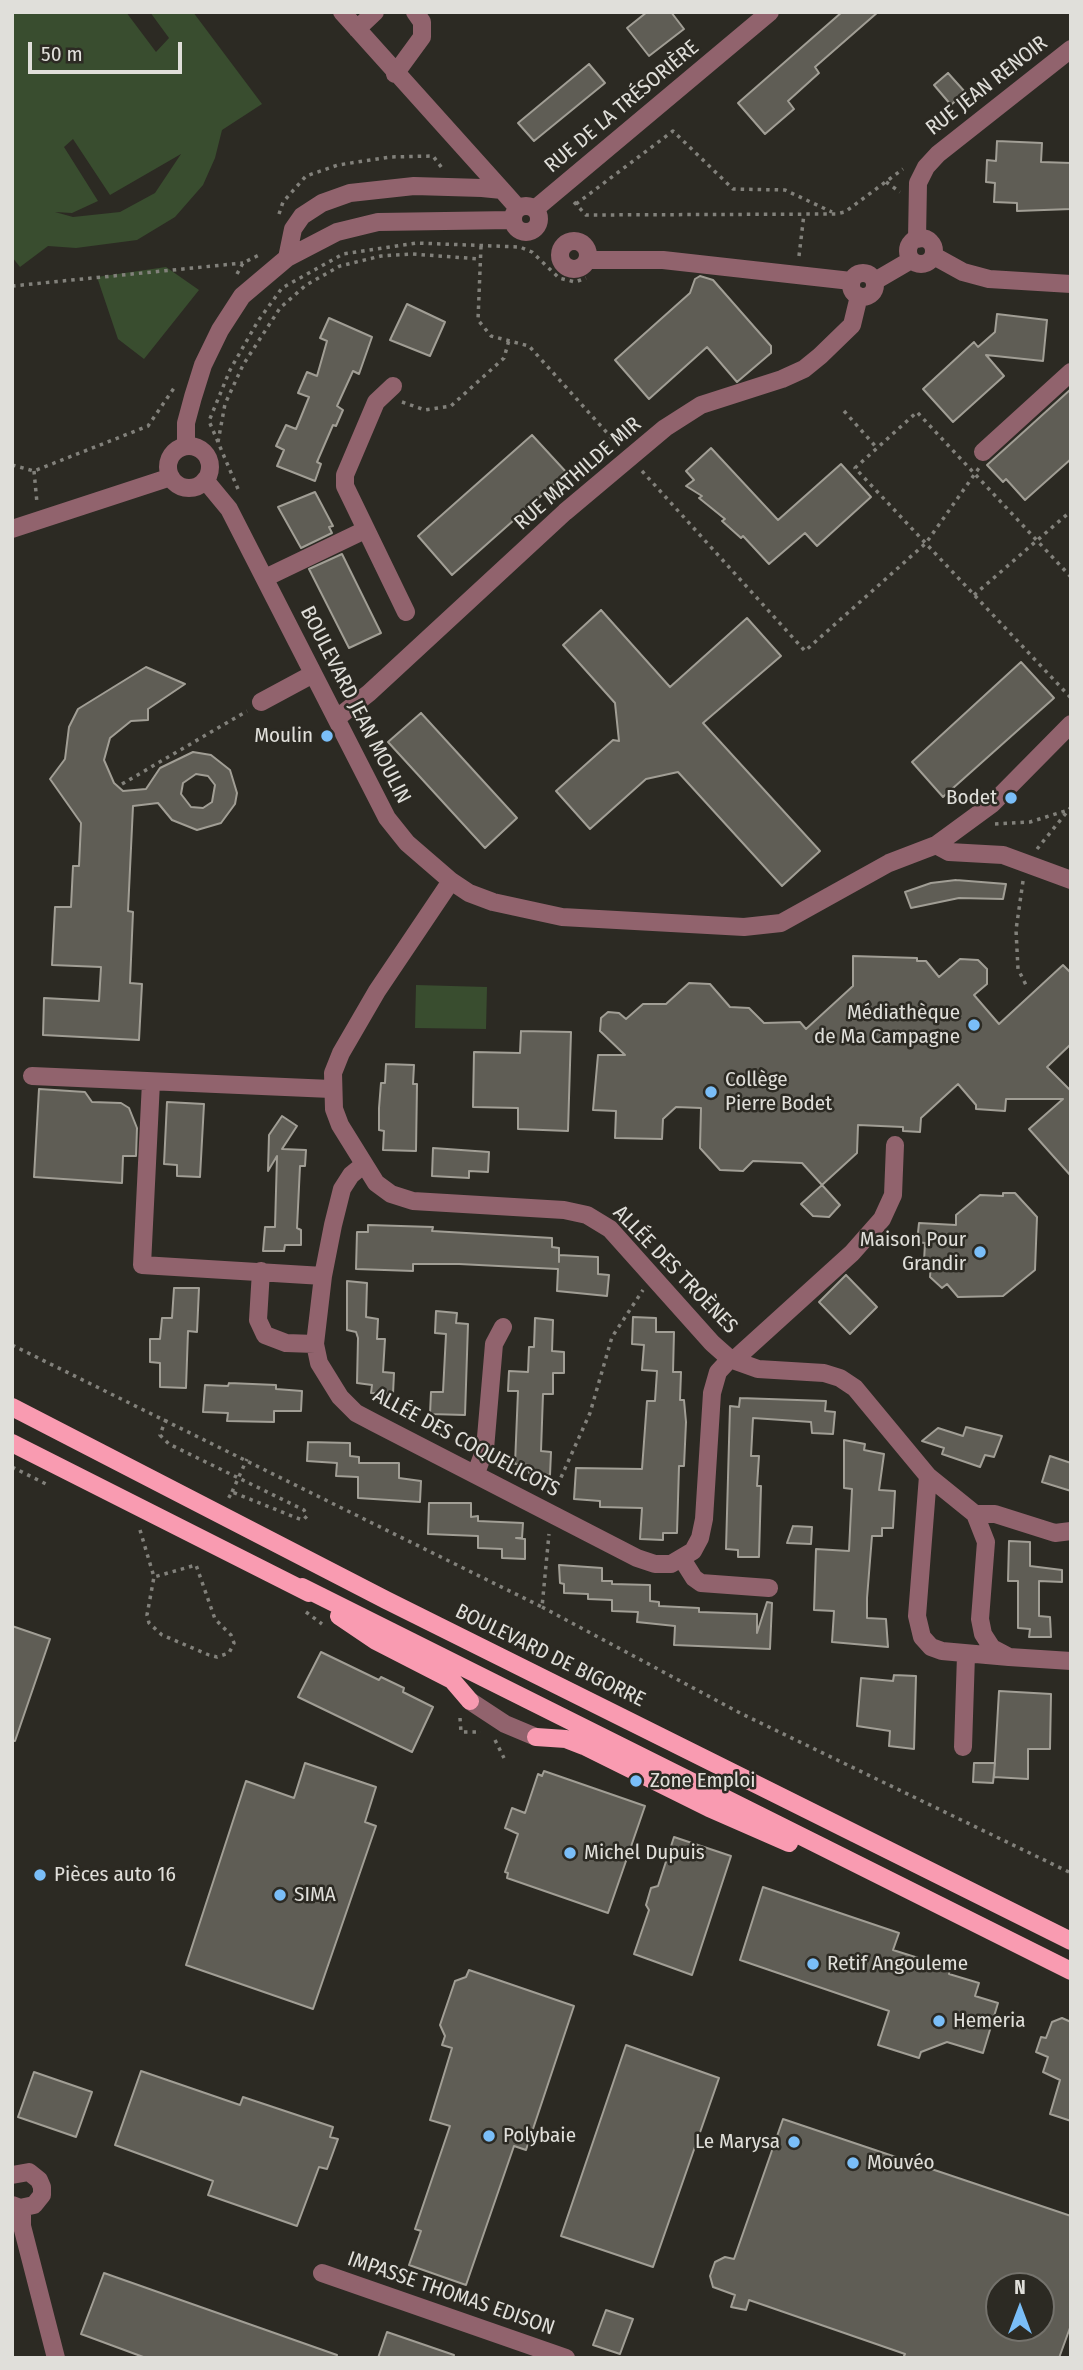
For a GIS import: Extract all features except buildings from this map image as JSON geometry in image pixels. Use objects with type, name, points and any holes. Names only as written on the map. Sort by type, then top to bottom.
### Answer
[{"type":"main road","name":"BOULEVARD DE BIGORRE","points":[[12,1407],[386,1600],[1071,1941]]},
{"type":"main road","points":[[12,1443],[1071,1971]]},
{"type":"main road","points":[[302,1587],[376,1641],[452,1680],[465,1707]]},
{"type":"main road","points":[[536,1737],[566,1739],[584,1746],[709,1808],[997,1934]]},
{"type":"street","points":[[342,12],[395,74],[526,216],[563,246],[573,241],[582,244],[590,267],[663,260],[797,276],[873,293],[875,281],[911,260],[924,264],[934,256]]},
{"type":"street","points":[[357,29],[374,12]]},
{"type":"street","points":[[395,74],[422,37],[422,22],[415,12]]},
{"type":"street","name":"RUE DE LA TRÉSORIÈRE","points":[[526,216],[563,188],[770,12]]},
{"type":"street","name":"RUE JEAN RENOIR","points":[[917,239],[918,183],[926,167],[937,154],[1071,49]]},
{"type":"street","points":[[287,258],[293,229],[302,216],[322,203],[350,192],[424,186],[502,190]]},
{"type":"street","points":[[186,446],[186,423],[193,397],[203,365],[220,330],[242,296],[287,258],[337,232],[377,222],[526,216]]},
{"type":"street","points":[[911,260],[909,245],[917,239],[926,239],[932,244],[934,256]]},
{"type":"street","points":[[934,256],[963,271],[989,279],[1071,284]]},
{"type":"street","name":"RUE MATHILDE MIR","points":[[337,718],[369,693],[565,512],[665,429],[701,405],[758,388],[804,369],[840,339],[852,325],[855,289]]},
{"type":"street","points":[[983,452],[1071,372]]},
{"type":"street","points":[[388,391],[376,402],[345,475],[345,486],[406,612]]},
{"type":"street","points":[[186,446],[196,447],[206,455],[210,467],[205,480],[187,487],[171,477],[169,470],[172,456],[186,446]]},
{"type":"street","points":[[12,529],[39,523],[171,477]]},
{"type":"street","name":"BOULEVARD JEAN MOULIN","points":[[205,480],[229,509],[387,818],[407,843],[451,881],[469,893],[493,901],[562,917],[762,927],[781,923],[807,911],[873,871],[936,845],[992,804],[1071,724]]},
{"type":"street","points":[[265,578],[365,530]]},
{"type":"street","points":[[261,702],[313,674]]},
{"type":"street","points":[[936,845],[948,852],[1003,855],[1071,880]]},
{"type":"street","points":[[362,1166],[340,1125],[331,1089],[333,1073],[341,1053],[377,991],[451,881]]},
{"type":"street","points":[[32,1076],[331,1089]]},
{"type":"street","points":[[150,1082],[142,1265],[323,1276]]},
{"type":"street","points":[[769,1588],[701,1583],[694,1578],[682,1559],[693,1551],[700,1538],[704,1518],[712,1393],[718,1372],[852,1253],[882,1219],[893,1195],[895,1145]]},
{"type":"street","name":"ALLÉE DES COQUELICOTS","points":[[362,1166],[351,1175],[342,1189],[323,1276],[315,1344],[319,1363],[329,1382],[356,1413],[637,1558],[655,1563],[671,1563],[682,1559]]},
{"type":"street","name":"ALLÉE DES TROÈNES","points":[[362,1166],[376,1184],[391,1194],[413,1201],[564,1210],[587,1215],[610,1229],[732,1359],[758,1369],[824,1373],[840,1378],[855,1388],[928,1476]]},
{"type":"street","points":[[261,1271],[258,1320],[265,1335],[286,1343],[315,1344]]},
{"type":"street","points":[[476,1473],[485,1449],[494,1344],[503,1327]]},
{"type":"street","points":[[928,1476],[975,1514],[986,1542],[980,1619],[983,1634],[992,1648],[1009,1657]]},
{"type":"street","points":[[928,1476],[918,1627],[931,1647],[966,1655],[1071,1661]]},
{"type":"street","points":[[975,1514],[995,1514],[1055,1533],[1071,1531]]},
{"type":"street","points":[[963,1747],[966,1655]]},
{"type":"street","points":[[465,1707],[536,1737]]},
{"type":"street","points":[[12,2175],[29,2172],[39,2179],[42,2187],[39,2200],[17,2207],[56,2358]]},
{"type":"street","name":"IMPASSE THOMAS EDISON","points":[[322,2273],[566,2358]]},
{"type":"path","points":[[576,204],[673,131],[733,189],[785,190],[835,214]]},
{"type":"path","points":[[563,188],[586,215],[835,214],[845,212],[906,166]]},
{"type":"path","points":[[797,276],[804,214]]},
{"type":"path","points":[[229,509],[243,500],[209,421],[253,331],[282,288],[343,254],[416,243],[520,247],[532,253],[559,278],[575,282],[590,267]]},
{"type":"path","points":[[481,246],[478,320],[491,336],[529,346],[805,651],[926,543],[983,461],[983,452]]},
{"type":"path","points":[[218,443],[225,404],[243,365],[279,308],[306,285],[340,266],[381,256],[413,254],[480,259]]},
{"type":"path","points":[[12,286],[243,263]]},
{"type":"path","points":[[388,391],[425,410],[451,406],[504,358],[509,340]]},
{"type":"path","points":[[13,464],[34,471],[148,426],[172,393]]},
{"type":"path","points":[[844,411],[877,448]]},
{"type":"path","points":[[1071,578],[917,412],[855,468],[1071,698]]},
{"type":"path","points":[[34,471],[39,523]]},
{"type":"path","points":[[974,595],[1071,511]]},
{"type":"path","points":[[122,784],[261,702]]},
{"type":"path","points":[[972,819],[999,826],[1030,822],[1069,809]]},
{"type":"path","points":[[1027,987],[1018,969],[1018,898],[1028,862],[1069,809]]},
{"type":"path","points":[[542,1607],[551,1513],[581,1436],[612,1337],[641,1292],[655,1280]]},
{"type":"path","points":[[12,1345],[542,1607],[740,1713],[1071,1873]]},
{"type":"path","points":[[166,1419],[160,1430],[164,1440],[304,1510],[307,1516],[303,1520],[232,1492]]},
{"type":"path","points":[[228,1501],[247,1459]]},
{"type":"path","points":[[12,1467],[56,1489]]},
{"type":"path","points":[[128,1524],[151,1535]]},
{"type":"path","points":[[140,1530],[154,1577],[147,1615],[155,1630],[209,1655],[223,1657],[229,1653],[234,1643],[215,1619],[196,1565],[154,1577]]},
{"type":"path","points":[[303,1610],[330,1628]]},
{"type":"path","points":[[465,1707],[461,1732],[491,1733],[504,1758]]},
{"type":"green space","points":[[12,12],[126,12],[156,52],[169,38],[150,12],[193,12],[262,104],[222,130],[215,158],[203,185],[175,217],[137,240],[76,248],[48,246],[20,267],[12,257]],"holes":[[[73,139],[110,195],[181,154],[155,193],[120,212],[73,217],[55,212],[72,213],[98,201],[64,147]]]},
{"type":"green space","points":[[166,267],[199,290],[144,359],[118,339],[97,277]]},
{"type":"green space","points":[[416,985],[487,987],[486,1029],[415,1028]]},
{"type":"place","name":"Moulin","points":[[327,736]]},
{"type":"place","name":"Bodet","points":[[1011,798]]},
{"type":"place","name":"Médiathèque de Ma Campagne","points":[[974,1025]]},
{"type":"place","name":"Collège Pierre Bodet","points":[[711,1092]]},
{"type":"place","name":"Maison Pour Grandir","points":[[980,1252]]},
{"type":"place","name":"Zone Emploi","points":[[636,1781]]},
{"type":"place","name":"Michel Dupuis","points":[[570,1853]]},
{"type":"place","name":"Pièces auto 16","points":[[40,1875]]},
{"type":"place","name":"SIMA","points":[[280,1895]]},
{"type":"place","name":"Retif Angouleme","points":[[813,1964]]},
{"type":"place","name":"Hemeria","points":[[939,2021]]},
{"type":"place","name":"Polybaie","points":[[489,2136]]},
{"type":"place","name":"Le Marysa","points":[[794,2142]]},
{"type":"place","name":"Mouvéo","points":[[853,2163]]}]
